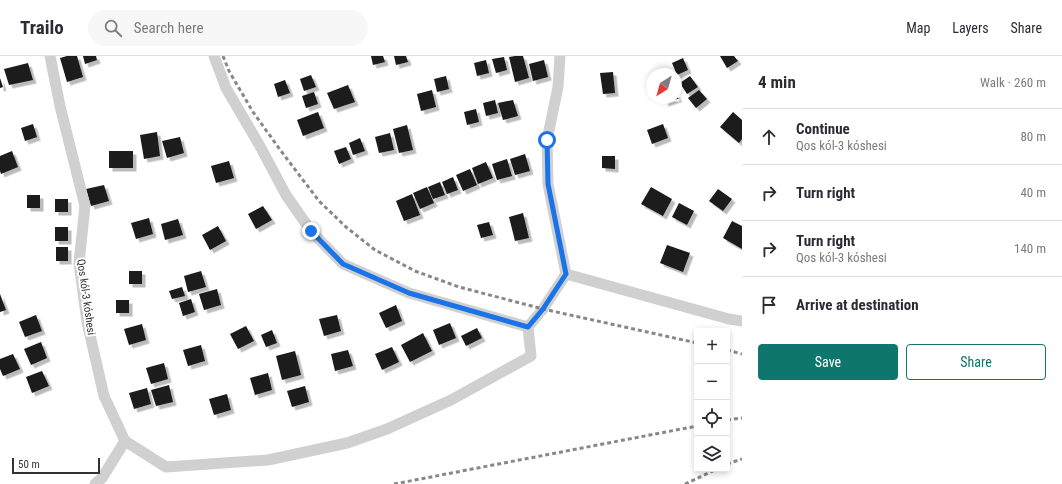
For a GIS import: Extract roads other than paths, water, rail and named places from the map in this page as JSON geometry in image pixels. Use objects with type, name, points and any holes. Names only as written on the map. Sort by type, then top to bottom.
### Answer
[{"type":"street","name":"Qos kól-3 kóshesi","points":[[50,56],[60,106],[85,206],[79,263],[87,322],[104,396],[126,441]]},
{"type":"street","points":[[214,56],[226,88],[286,195],[311,231],[343,264],[409,293],[528,327]]},
{"type":"street","points":[[95,484],[102,478],[126,441],[166,467],[268,460],[347,443],[387,429],[451,400],[531,356],[528,327],[543,309],[566,274],[548,184],[547,140],[558,87],[560,56]]},
{"type":"street","points":[[566,274],[722,317],[742,321]]},
{"type":"railway","points":[[223,56],[229,71],[253,112],[319,201],[346,227],[375,250],[415,271],[459,287],[543,309],[694,342]]},
{"type":"railway","points":[[730,351],[742,354]]},
{"type":"railway","points":[[730,420],[742,418]]},
{"type":"railway","points":[[394,484],[694,427]]},
{"type":"railway","points":[[730,463],[742,459]]},
{"type":"railway","points":[[685,484],[711,472]]}]
